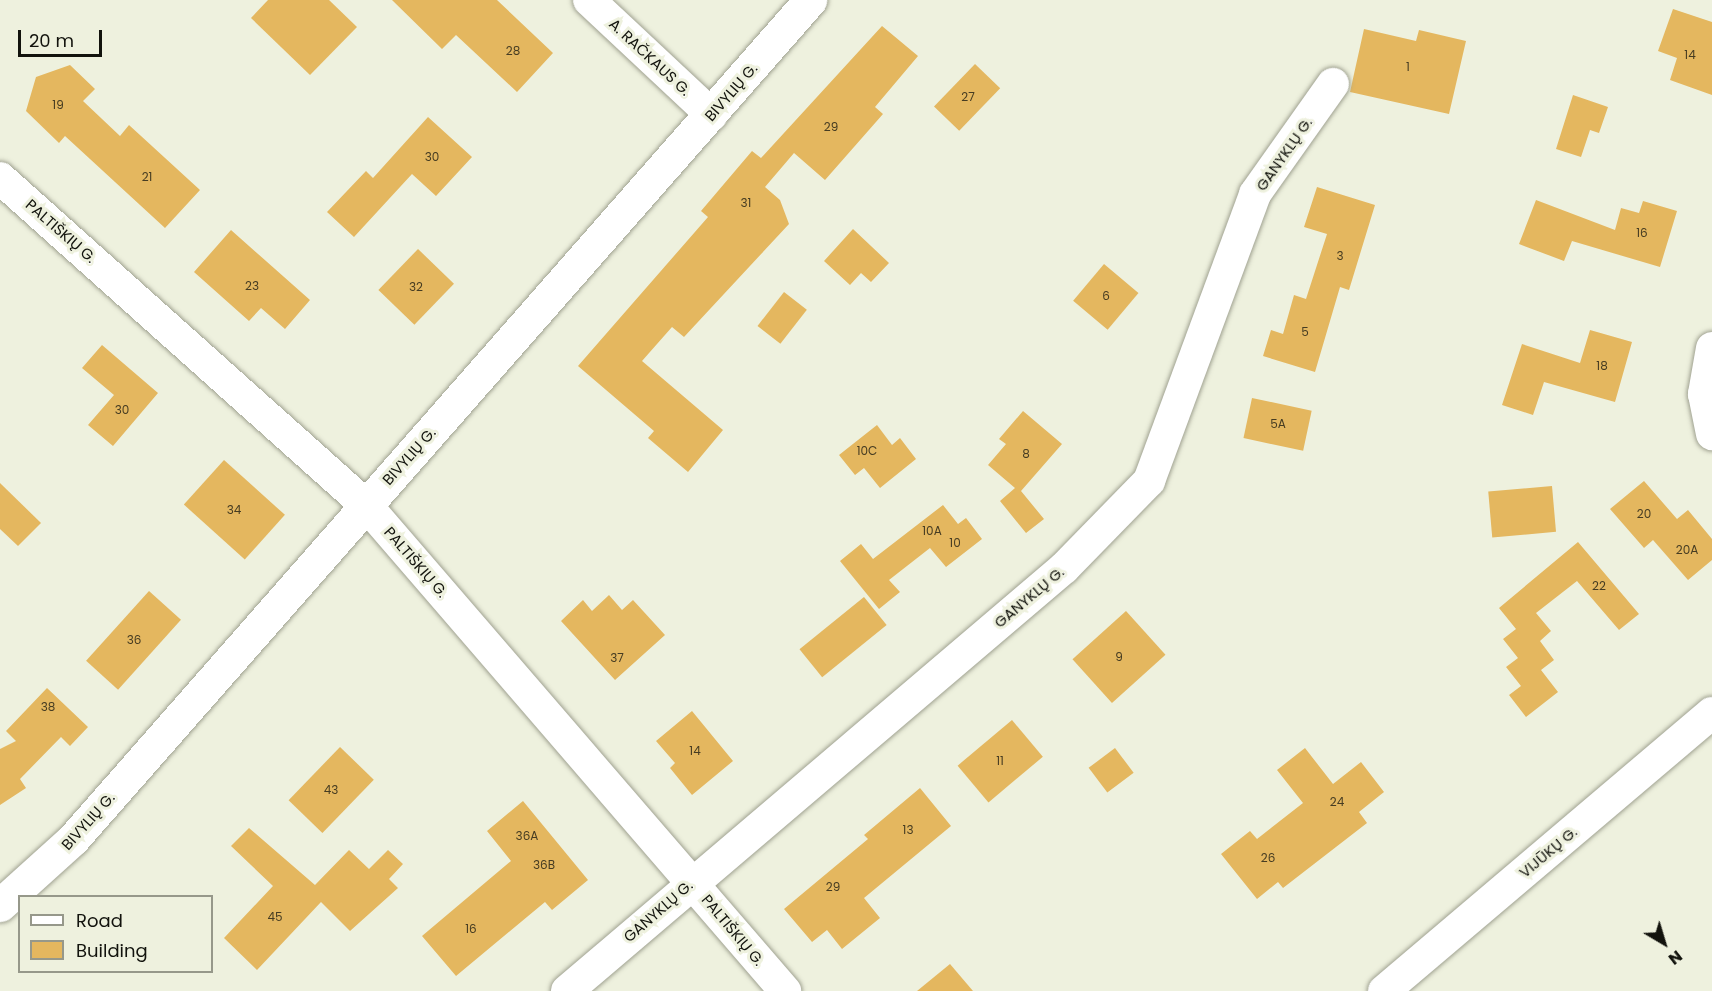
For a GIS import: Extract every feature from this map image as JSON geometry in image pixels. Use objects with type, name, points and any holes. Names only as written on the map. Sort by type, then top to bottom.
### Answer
[{"type":"street","name":"A. RAČKAUS G.","points":[[589,0],[712,115]]},
{"type":"street","name":"BIVYLIŲ G.","points":[[0,905],[73,839],[712,115],[810,0]]},
{"type":"street","name":"GANYKLŲ G.","points":[[567,991],[692,881],[1064,568],[1149,481],[1255,194],[1333,84]]},
{"type":"street","name":"PALTIŠKIŲ G.","points":[[0,178],[366,505],[785,991]]},
{"type":"street","points":[[1712,348],[1704,394],[1712,434]]},
{"type":"street","name":"VIJŪKŲ G.","points":[[1384,991],[1712,713]]},
{"type":"building","points":[[268,0],[329,0],[357,27],[310,75],[251,18]]},
{"type":"building","points":[[392,0],[497,0],[553,53],[517,92],[456,35],[442,49]]},
{"type":"building","points":[[1673,9],[1712,22],[1712,95],[1670,80],[1677,58],[1658,51]]},
{"type":"building","points":[[882,26],[918,56],[875,107],[883,114],[825,180],[794,153],[765,187],[780,200],[789,224],[684,337],[672,327],[642,361],[723,430],[688,472],[648,438],[654,431],[578,366],[708,217],[701,211],[752,151],[761,158]]},
{"type":"building","points":[[1364,29],[1416,41],[1419,30],[1466,41],[1449,114],[1350,92]]},
{"type":"building","points":[[975,64],[1000,88],[959,131],[934,106]]},
{"type":"building","points":[[70,65],[95,89],[83,101],[120,136],[129,125],[200,190],[165,228],[65,136],[59,143],[26,111],[36,77]]},
{"type":"building","points":[[1573,95],[1608,107],[1599,133],[1590,130],[1581,157],[1556,149]]},
{"type":"building","points":[[428,117],[472,157],[436,196],[412,174],[354,237],[327,212],[366,171],[373,178]]},
{"type":"building","points":[[1317,187],[1375,205],[1349,290],[1340,287],[1315,372],[1263,356],[1271,330],[1283,334],[1294,295],[1306,299],[1327,234],[1304,227]]},
{"type":"building","points":[[1536,200],[1615,230],[1621,208],[1639,213],[1643,201],[1677,211],[1660,267],[1572,241],[1564,261],[1519,244]]},
{"type":"building","points":[[853,229],[889,263],[871,282],[861,273],[850,285],[824,261]]},
{"type":"building","points":[[231,230],[310,300],[285,329],[261,308],[249,321],[194,272]]},
{"type":"building","points":[[418,249],[454,284],[414,325],[378,290]]},
{"type":"building","points":[[1104,264],[1138,293],[1108,330],[1073,301]]},
{"type":"building","points":[[784,292],[807,310],[780,344],[758,326]]},
{"type":"building","points":[[1590,330],[1632,342],[1615,402],[1544,382],[1533,415],[1502,405],[1522,344],[1580,363]]},
{"type":"building","points":[[102,345],[158,393],[113,446],[88,425],[114,395],[82,368]]},
{"type":"building","points":[[1252,398],[1312,411],[1303,451],[1243,438]]},
{"type":"building","points":[[1023,411],[1062,444],[1021,491],[1044,519],[1026,533],[1000,501],[1015,488],[988,465],[1006,444],[999,439]]},
{"type":"building","points":[[877,425],[892,445],[900,438],[916,459],[880,488],[864,468],[855,475],[839,455]]},
{"type":"building","points":[[224,460],[285,515],[245,559],[184,505]]},
{"type":"building","points":[[1644,481],[1677,519],[1688,510],[1712,539],[1712,560],[1688,580],[1653,540],[1644,548],[1610,509]]},
{"type":"building","points":[[0,483],[41,523],[18,546],[0,529]]},
{"type":"building","points":[[1552,486],[1556,532],[1492,537],[1488,492]]},
{"type":"building","points":[[943,505],[958,524],[966,518],[982,539],[946,567],[930,548],[889,580],[900,592],[879,609],[840,561],[861,544],[873,559]]},
{"type":"building","points":[[1578,542],[1639,614],[1619,630],[1577,581],[1536,613],[1551,631],[1540,641],[1554,660],[1541,670],[1558,692],[1526,717],[1509,695],[1521,686],[1506,667],[1518,658],[1503,639],[1516,629],[1499,608]]},
{"type":"building","points":[[149,591],[181,620],[118,690],[86,661]]},
{"type":"building","points":[[609,595],[622,610],[633,600],[665,635],[615,680],[561,621],[583,600],[592,611]]},
{"type":"building","points":[[864,597],[887,625],[822,677],[799,649]]},
{"type":"building","points":[[1126,611],[1165,655],[1112,703],[1072,659]]},
{"type":"building","points":[[47,688],[88,727],[70,746],[61,737],[20,779],[26,788],[0,805],[0,749],[16,741],[6,731]]},
{"type":"building","points":[[692,711],[733,761],[692,795],[670,768],[675,763],[656,741]]},
{"type":"building","points":[[1012,720],[1043,757],[988,802],[958,766]]},
{"type":"building","points":[[340,747],[374,780],[322,833],[289,800]]},
{"type":"building","points":[[1115,748],[1134,773],[1107,793],[1089,768]]},
{"type":"building","points":[[1305,748],[1333,784],[1361,762],[1384,792],[1359,812],[1367,823],[1283,888],[1278,882],[1257,899],[1221,854],[1250,831],[1257,839],[1303,803],[1277,770]]},
{"type":"building","points":[[920,788],[951,826],[864,898],[880,918],[842,949],[827,930],[812,942],[784,909],[868,839],[864,835]]},
{"type":"building","points":[[523,801],[588,880],[552,910],[545,902],[456,976],[422,936],[511,861],[487,831]]},
{"type":"building","points":[[249,828],[315,885],[349,850],[369,869],[388,850],[403,864],[389,879],[398,888],[350,931],[321,902],[257,970],[224,938],[273,886],[231,846]]},
{"type":"building","points":[[950,964],[973,991],[917,991]]}]
